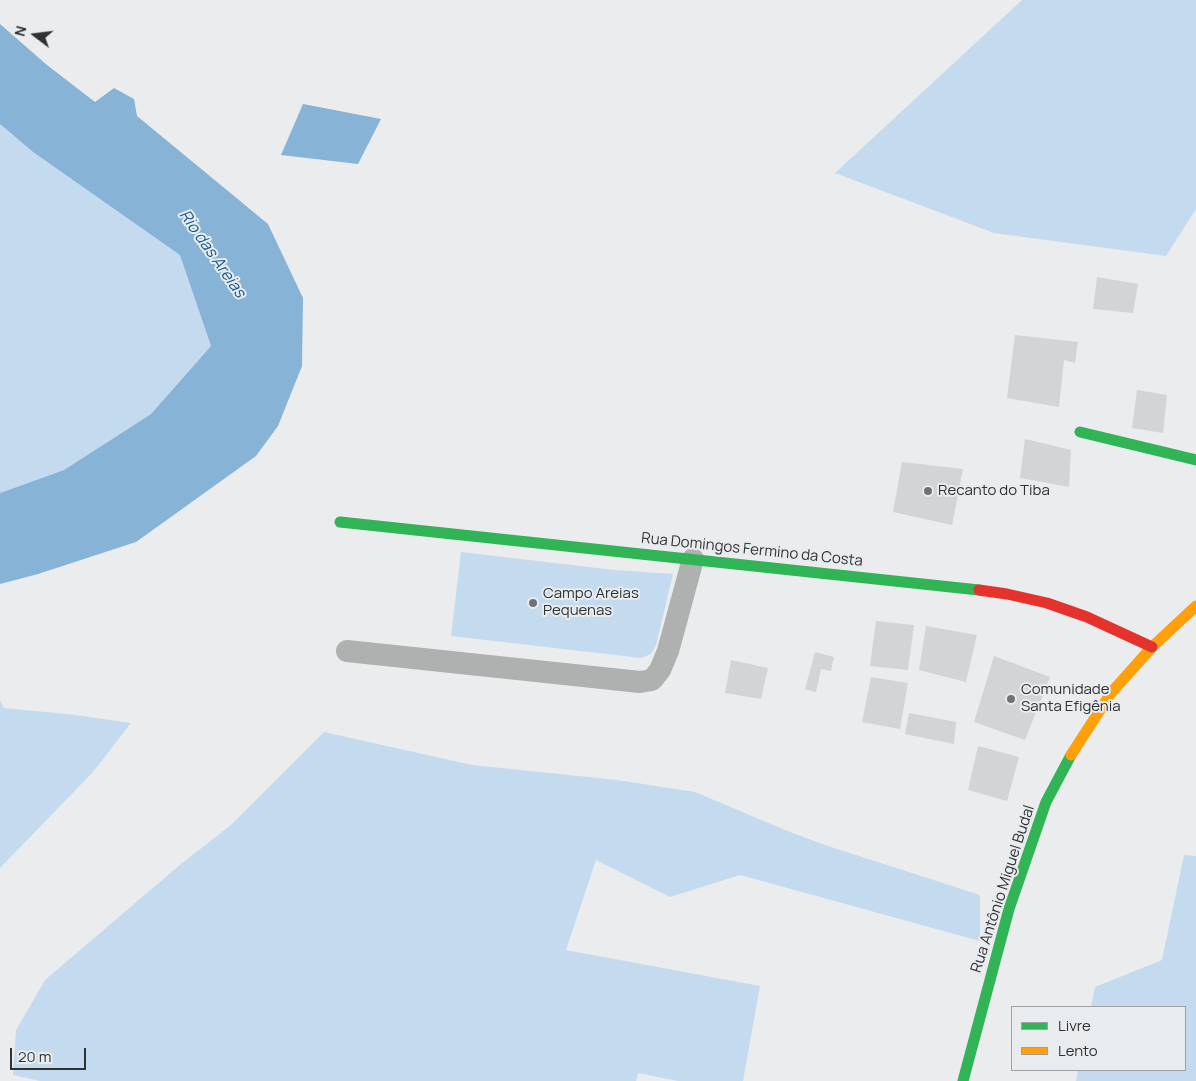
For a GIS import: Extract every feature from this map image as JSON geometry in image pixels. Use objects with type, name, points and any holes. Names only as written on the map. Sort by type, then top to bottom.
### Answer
[{"type":"street","points":[[1080,432],[1196,460]]},
{"type":"street","name":"Rua Domingos Fermino da Costa","points":[[340,522],[1007,594],[1047,603],[1087,617],[1152,647]]},
{"type":"street","points":[[348,652],[640,682],[652,680],[660,670],[668,651],[693,559]]},
{"type":"street","name":"Rua Antônio Miguel Budal","points":[[963,1081],[1009,909],[1046,802],[1078,743],[1111,693],[1152,647],[1196,606]]},
{"type":"shaded area","points":[[1022,0],[1196,0],[1196,209],[1166,256],[994,233],[835,173]]},
{"type":"shaded area","points":[[0,124],[33,152],[181,255],[211,346],[151,414],[64,470],[0,493]]},
{"type":"shaded area","name":"Campo Areias Pequenas","points":[[461,552],[614,570],[673,574],[656,645],[651,654],[641,658],[451,636]]},
{"type":"shaded area","points":[[0,700],[4,708],[131,723],[93,772],[0,868]]},
{"type":"shaded area","points":[[324,732],[472,765],[617,780],[695,792],[828,846],[980,895],[980,941],[740,875],[670,897],[596,860],[566,950],[760,986],[743,1081],[678,1081],[638,1073],[636,1081],[40,1081],[13,1075],[16,1030],[45,980],[181,864],[231,825]]},
{"type":"shaded area","points":[[1184,855],[1196,856],[1196,1081],[1076,1081],[1078,1071],[1186,1071],[1186,1006],[1091,1006],[1095,987],[1162,960]]},
{"type":"water","name":"Rio das Areias","points":[[0,24],[47,65],[95,102],[114,88],[134,99],[137,116],[268,224],[303,298],[302,366],[278,426],[256,456],[136,542],[38,574],[0,584],[0,493],[64,470],[151,414],[211,346],[180,255],[33,152],[0,124]]},
{"type":"water","points":[[303,104],[381,119],[358,164],[281,155]]},
{"type":"building","points":[[1097,277],[1138,284],[1133,313],[1093,309]]},
{"type":"building","points":[[1015,335],[1078,342],[1075,363],[1064,360],[1059,407],[1007,398]]},
{"type":"building","points":[[1137,390],[1167,395],[1163,433],[1132,428]]},
{"type":"building","points":[[1025,439],[1071,450],[1069,487],[1020,478]]},
{"type":"building","name":"Recanto do Tiba","points":[[902,462],[963,469],[952,525],[893,512]]},
{"type":"building","points":[[876,621],[914,625],[908,670],[870,666]]},
{"type":"building","points":[[926,626],[977,635],[966,682],[919,670]]},
{"type":"building","points":[[815,652],[834,657],[831,671],[821,669],[816,692],[805,689]]},
{"type":"building","name":"Comunidade Santa Efigênia","points":[[994,656],[1050,677],[1025,740],[974,722]]},
{"type":"building","points":[[731,660],[768,668],[761,699],[725,693]]},
{"type":"building","points":[[871,677],[908,683],[900,729],[862,722]]},
{"type":"building","points":[[909,713],[956,722],[954,744],[905,734]]},
{"type":"building","points":[[978,746],[1019,757],[1007,801],[968,790]]},
{"type":"traffic: fast","points":[[1080,432],[1196,460]]},
{"type":"traffic: fast","points":[[340,522],[979,590]]},
{"type":"traffic: fast","points":[[963,1081],[1009,909],[1046,802],[1071,755]]},
{"type":"traffic: slow","points":[[1071,755],[1111,693],[1152,647],[1196,606]]},
{"type":"traffic: jam","points":[[979,590],[1047,603],[1087,617],[1152,647]]},
{"type":"place","name":"Recanto do Tiba","points":[[928,491]]},
{"type":"place","name":"Campo Areias Pequenas","points":[[533,603]]},
{"type":"place","name":"Comunidade Santa Efigênia","points":[[1011,699]]}]
